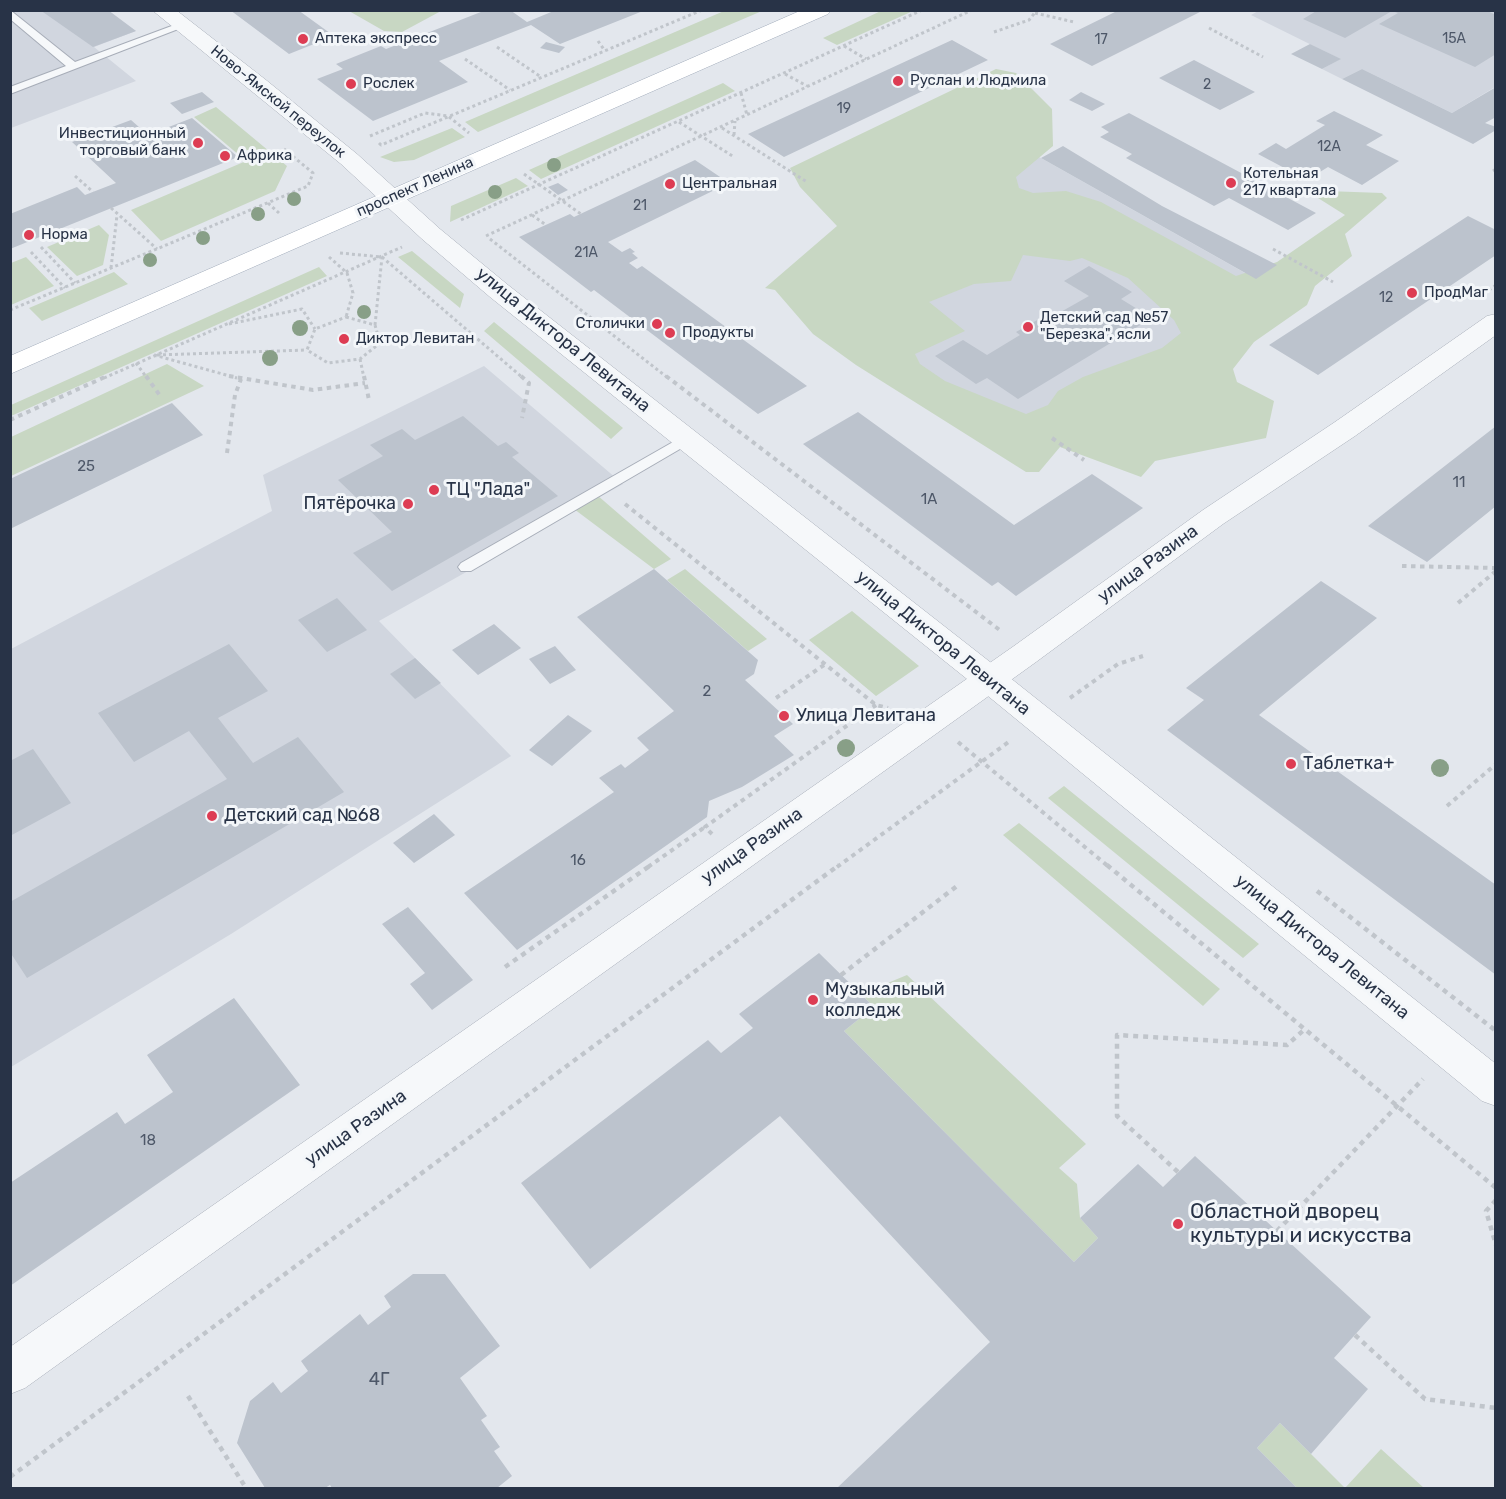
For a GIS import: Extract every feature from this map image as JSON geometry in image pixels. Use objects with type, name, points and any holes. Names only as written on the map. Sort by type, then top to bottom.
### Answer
[{"type":"main road","name":"проспект Ленина","points":[[10,366],[821,10]]},
{"type":"street","name":"Ново-Ямской переулок","points":[[162,10],[258,85],[392,197]]},
{"type":"street","name":"улица Диктора Левитана","points":[[392,197],[431,234],[500,291],[1040,720],[1496,1088]]},
{"type":"street","name":"улица Разина","points":[[10,1374],[987,678],[1024,654],[1213,517],[1345,429],[1496,322]]},
{"type":"lane","points":[[10,13],[74,67]]},
{"type":"lane","points":[[10,91],[181,26]]},
{"type":"lane","points":[[466,567],[687,439]]},
{"type":"path","points":[[381,145],[702,10]]},
{"type":"path","points":[[458,221],[922,10]]},
{"type":"path","points":[[486,236],[972,10]]},
{"type":"path","points":[[994,32],[1029,20],[1036,12],[1074,22]]},
{"type":"path","points":[[1209,28],[1263,57]]},
{"type":"path","points":[[598,41],[605,51]]},
{"type":"path","points":[[497,46],[542,77]]},
{"type":"path","points":[[844,46],[867,60]]},
{"type":"path","points":[[465,59],[510,90]]},
{"type":"path","points":[[785,73],[808,87]]},
{"type":"path","points":[[741,93],[747,115]]},
{"type":"path","points":[[370,136],[425,113],[448,116],[470,134]]},
{"type":"path","points":[[734,135],[735,121]]},
{"type":"path","points":[[678,122],[734,157]]},
{"type":"path","points":[[721,127],[807,182]]},
{"type":"path","points":[[10,310],[308,186],[313,173]]},
{"type":"path","points":[[524,174],[581,214]]},
{"type":"path","points":[[75,176],[93,192]]},
{"type":"path","points":[[268,202],[279,213]]},
{"type":"path","points":[[111,208],[157,249]]},
{"type":"path","points":[[111,268],[117,214]]},
{"type":"path","points":[[532,215],[546,225]]},
{"type":"path","points":[[464,219],[471,225]]},
{"type":"path","points":[[478,231],[751,443],[1001,631],[1024,654]]},
{"type":"path","points":[[10,420],[406,245]]},
{"type":"path","points":[[41,247],[75,283]]},
{"type":"path","points":[[1273,249],[1333,282]]},
{"type":"path","points":[[31,252],[65,288]]},
{"type":"path","points":[[346,317],[353,293],[347,273],[324,252],[382,257],[529,383],[522,418]]},
{"type":"path","points":[[153,355],[307,350],[328,363],[360,359],[380,343],[375,325],[382,257]]},
{"type":"path","points":[[219,326],[302,309],[315,329]]},
{"type":"path","points":[[307,350],[315,329],[346,317],[375,325]]},
{"type":"path","points":[[153,355],[241,379],[313,390],[365,383]]},
{"type":"path","points":[[360,359],[369,400]]},
{"type":"path","points":[[136,363],[161,397]]},
{"type":"path","points":[[227,453],[235,395],[241,379]]},
{"type":"path","points":[[1052,438],[1084,460]]},
{"type":"path","points":[[603,487],[876,705],[931,719],[1496,1188]]},
{"type":"path","points":[[1402,566],[1496,570]]},
{"type":"path","points":[[1458,603],[1496,570]]},
{"type":"path","points":[[10,1477],[934,794],[1118,664],[1143,656]]},
{"type":"path","points":[[776,698],[824,665]]},
{"type":"path","points":[[505,967],[705,828],[876,705]]},
{"type":"path","points":[[1447,806],[1496,764]]},
{"type":"path","points":[[705,828],[737,857]]},
{"type":"path","points":[[842,975],[957,886]]},
{"type":"path","points":[[1178,1172],[1117,1116],[1117,1035],[1287,1045],[1305,1028]]},
{"type":"path","points":[[1277,1231],[1451,1051]]},
{"type":"path","points":[[1496,1200],[1486,1211],[1496,1245]]},
{"type":"path","points":[[1355,1335],[1425,1399],[1496,1408]]},
{"type":"path","points":[[188,1396],[246,1488]]},
{"type":"shaded area","points":[[1260,10],[1495,11],[1495,87],[1452,113],[1362,69],[1342,79],[1322,69],[1340,59],[1251,15]]},
{"type":"shaded area","points":[[11,11],[108,11],[136,31],[94,47],[136,81],[11,128]]},
{"type":"shaded area","name":"Детский сад №57 \"Березка\", ясли","points":[[1032,153],[1277,291],[1024,456],[780,289]]},
{"type":"shaded area","name":"Детский сад №68","points":[[484,366],[623,484],[379,621],[511,756],[231,934],[11,1067],[11,649],[272,511],[263,475]]},
{"type":"green space","points":[[883,10],[913,11],[837,45],[823,38]]},
{"type":"green space","points":[[349,11],[441,11],[402,32],[384,31]]},
{"type":"green space","points":[[724,11],[762,11],[478,132],[465,122]]},
{"type":"green space","points":[[996,69],[1016,73],[1052,109],[1053,146],[1016,177],[1019,188],[1033,193],[1066,191],[1101,202],[1236,276],[1277,262],[1345,215],[1318,198],[1326,191],[1382,193],[1387,198],[1345,234],[1352,256],[1315,286],[1307,305],[1254,342],[1233,369],[1237,382],[1274,401],[1266,438],[1155,461],[1141,477],[1060,447],[1039,472],[1026,472],[856,365],[813,334],[775,290],[765,288],[837,226],[800,187],[790,168]],"holes":[[[1023,255],[1070,261],[1082,258],[1128,278],[1174,320],[1181,333],[1162,348],[1083,377],[1058,391],[1048,405],[1026,414],[945,381],[920,364],[915,354],[965,331],[929,302],[974,284],[1011,281]]]},
{"type":"green space","points":[[723,83],[735,91],[541,179],[529,170]]},
{"type":"green space","points":[[216,107],[287,166],[275,191],[161,241],[131,210],[246,161],[194,117]]},
{"type":"green space","points":[[452,128],[465,137],[414,160],[394,162],[380,157]]},
{"type":"green space","points":[[516,178],[528,186],[450,222],[451,206]]},
{"type":"green space","points":[[99,225],[109,235],[103,265],[77,276],[47,247]]},
{"type":"green space","points":[[412,251],[464,294],[460,308],[398,257]]},
{"type":"green space","points":[[26,257],[54,286],[11,305],[11,263]]},
{"type":"green space","points":[[319,267],[327,276],[11,416],[11,405]]},
{"type":"green space","points":[[114,272],[128,284],[42,321],[29,308]]},
{"type":"green space","points":[[494,322],[623,428],[611,439],[484,331]]},
{"type":"green space","points":[[167,364],[204,386],[11,476],[11,437]]},
{"type":"green space","points":[[597,495],[671,559],[654,569],[574,509]]},
{"type":"green space","points":[[685,569],[767,639],[748,651],[667,580]]},
{"type":"green space","points":[[852,611],[919,666],[876,696],[809,640]]},
{"type":"green space","points":[[1064,786],[1259,944],[1243,958],[1048,798]]},
{"type":"green space","points":[[1019,823],[1220,989],[1203,1006],[1003,835]]},
{"type":"green space","points":[[907,975],[1086,1144],[1059,1168],[1077,1184],[1080,1218],[1098,1238],[1074,1262],[844,1031],[874,1007],[861,994]]},
{"type":"green space","points":[[1280,1423],[1345,1488],[1297,1488],[1257,1448]]},
{"type":"green space","points":[[1381,1449],[1424,1488],[1345,1488]]},
{"type":"building","points":[[40,10],[108,10],[136,31],[93,47]]},
{"type":"building","points":[[230,10],[298,10],[334,36],[289,54]]},
{"type":"building","points":[[486,10],[510,10],[527,22],[556,10],[643,11],[560,44],[531,25],[439,61],[468,82],[373,121],[317,79],[343,69],[336,64],[381,46],[386,49]]},
{"type":"building","points":[[1119,10],[1204,10],[1092,66],[1050,44]]},
{"type":"building","points":[[1318,10],[1485,10],[1496,15],[1496,54],[1475,67],[1379,24],[1398,13],[1392,11],[1345,38],[1303,19]]},
{"type":"building","points":[[952,40],[988,60],[784,157],[748,134]]},
{"type":"building","points":[[546,42],[565,47],[559,53],[540,48]]},
{"type":"building","points":[[1310,44],[1341,59],[1322,69],[1291,54]]},
{"type":"building","points":[[1194,60],[1255,92],[1220,110],[1159,78]]},
{"type":"building","points":[[1362,69],[1452,113],[1496,87],[1496,117],[1485,123],[1496,127],[1496,130],[1473,144],[1342,79]]},
{"type":"building","points":[[202,92],[214,102],[182,114],[170,103]]},
{"type":"building","points":[[1081,92],[1105,104],[1092,111],[1069,100]]},
{"type":"building","points":[[1334,111],[1383,135],[1366,145],[1399,161],[1362,185],[1328,167],[1307,180],[1258,154],[1276,143],[1286,149],[1325,125],[1316,121]]},
{"type":"building","name":"Котельная 217 квартала","points":[[1129,113],[1316,213],[1288,230],[1229,198],[1214,206],[1126,158],[1132,154],[1100,137],[1109,132],[1101,127]]},
{"type":"building","points":[[192,118],[238,157],[10,249],[10,214],[77,187],[85,195],[116,183],[72,142],[131,120],[148,135]]},
{"type":"building","points":[[1063,146],[1162,206],[1277,265],[1256,279],[1041,158]]},
{"type":"building","points":[[695,160],[729,183],[608,242],[622,252],[630,248],[638,258],[629,263],[637,269],[642,266],[807,386],[758,414],[594,290],[591,292],[519,237],[570,214],[574,217]]},
{"type":"building","points":[[558,183],[568,190],[558,195],[548,187]]},
{"type":"building","points":[[1468,216],[1496,230],[1496,255],[1318,375],[1269,345]]},
{"type":"building","name":"Детский сад №57 \"Березка\", ясли","points":[[1089,266],[1132,292],[1121,299],[1152,318],[1018,399],[987,378],[976,384],[935,356],[963,340],[987,355],[1020,335],[1016,332],[1039,319],[1043,322],[1089,296],[1064,281]]},
{"type":"building","points":[[172,403],[203,435],[10,529],[10,479]]},
{"type":"building","points":[[858,412],[1014,525],[1092,474],[1143,508],[1016,596],[998,582],[992,586],[803,444]]},
{"type":"building","name":"ТЦ \"Лада\"","points":[[463,416],[498,446],[506,442],[519,453],[512,457],[558,496],[392,591],[353,553],[392,532],[338,480],[383,456],[370,445],[402,429],[415,440]]},
{"type":"building","points":[[1496,426],[1496,506],[1427,562],[1368,526]]},
{"type":"building","points":[[654,569],[758,660],[754,674],[745,680],[793,724],[774,736],[794,755],[742,787],[709,801],[707,817],[517,950],[464,893],[614,792],[599,778],[621,764],[625,768],[649,750],[637,738],[674,711],[577,617]]},
{"type":"building","points":[[1321,581],[1377,618],[1259,715],[1496,885],[1496,975],[1167,730],[1204,700],[1186,688]]},
{"type":"building","points":[[337,598],[367,630],[327,652],[298,620]]},
{"type":"building","points":[[494,624],[521,648],[478,675],[452,650]]},
{"type":"building","points":[[229,644],[268,691],[218,718],[253,763],[298,737],[344,792],[27,978],[10,952],[10,902],[227,779],[189,731],[134,762],[98,713]]},
{"type":"building","points":[[555,646],[576,670],[550,684],[529,659]]},
{"type":"building","points":[[415,658],[441,683],[415,699],[390,674]]},
{"type":"building","points":[[568,715],[592,731],[552,766],[529,750]]},
{"type":"building","points":[[33,749],[71,803],[10,836],[10,761]]},
{"type":"building","points":[[434,814],[455,835],[414,863],[393,843]]},
{"type":"building","points":[[408,907],[473,980],[432,1010],[410,984],[425,973],[382,924]]},
{"type":"building","name":"Областной дворец культуры и искусства","points":[[819,953],[874,1007],[844,1031],[1074,1262],[1098,1238],[1080,1218],[1138,1164],[1163,1187],[1195,1156],[1371,1317],[1334,1358],[1368,1389],[1311,1454],[1280,1423],[1257,1448],[1297,1488],[837,1488],[990,1342],[780,1116],[590,1269],[521,1183],[708,1040],[721,1053],[753,1028],[739,1014]]},
{"type":"building","points":[[234,998],[300,1085],[10,1286],[10,1183],[117,1112],[125,1124],[173,1092],[147,1055]]},
{"type":"building","points":[[413,1274],[445,1274],[500,1346],[460,1378],[487,1416],[481,1420],[500,1447],[494,1451],[512,1476],[497,1488],[332,1488],[330,1485],[325,1488],[265,1488],[237,1443],[250,1401],[273,1382],[281,1393],[308,1371],[301,1361],[360,1314],[368,1325],[391,1307],[384,1296]]},
{"type":"place","name":"Аптека экспресс","points":[[303,39]]},
{"type":"place","name":"Руслан и Людмила","points":[[898,81]]},
{"type":"place","name":"Рослек","points":[[351,84]]},
{"type":"place","name":"Инвестиционный торговый банк","points":[[198,143]]},
{"type":"place","name":"Африка","points":[[225,156]]},
{"type":"place","name":"Котельная 217 квартала","points":[[1231,183]]},
{"type":"place","name":"Центральная","points":[[670,184]]},
{"type":"place","name":"Норма","points":[[29,235]]},
{"type":"place","name":"ПродМаг","points":[[1412,293]]},
{"type":"place","name":"Столички","points":[[657,324]]},
{"type":"place","name":"Детский сад №57 \"Березка\", ясли","points":[[1028,327]]},
{"type":"place","name":"Продукты","points":[[670,333]]},
{"type":"place","name":"Диктор Левитан","points":[[344,339]]},
{"type":"place","name":"ТЦ \"Лада\"","points":[[434,490]]},
{"type":"place","name":"Пятёрочка","points":[[408,504]]},
{"type":"place","name":"Улица Левитана","points":[[784,716]]},
{"type":"place","name":"Таблетка+","points":[[1291,764]]},
{"type":"place","name":"Детский сад №68","points":[[212,816]]},
{"type":"place","name":"Музыкальный колледж","points":[[813,1000]]},
{"type":"place","name":"Областной дворец культуры и искусства","points":[[1178,1224]]}]
